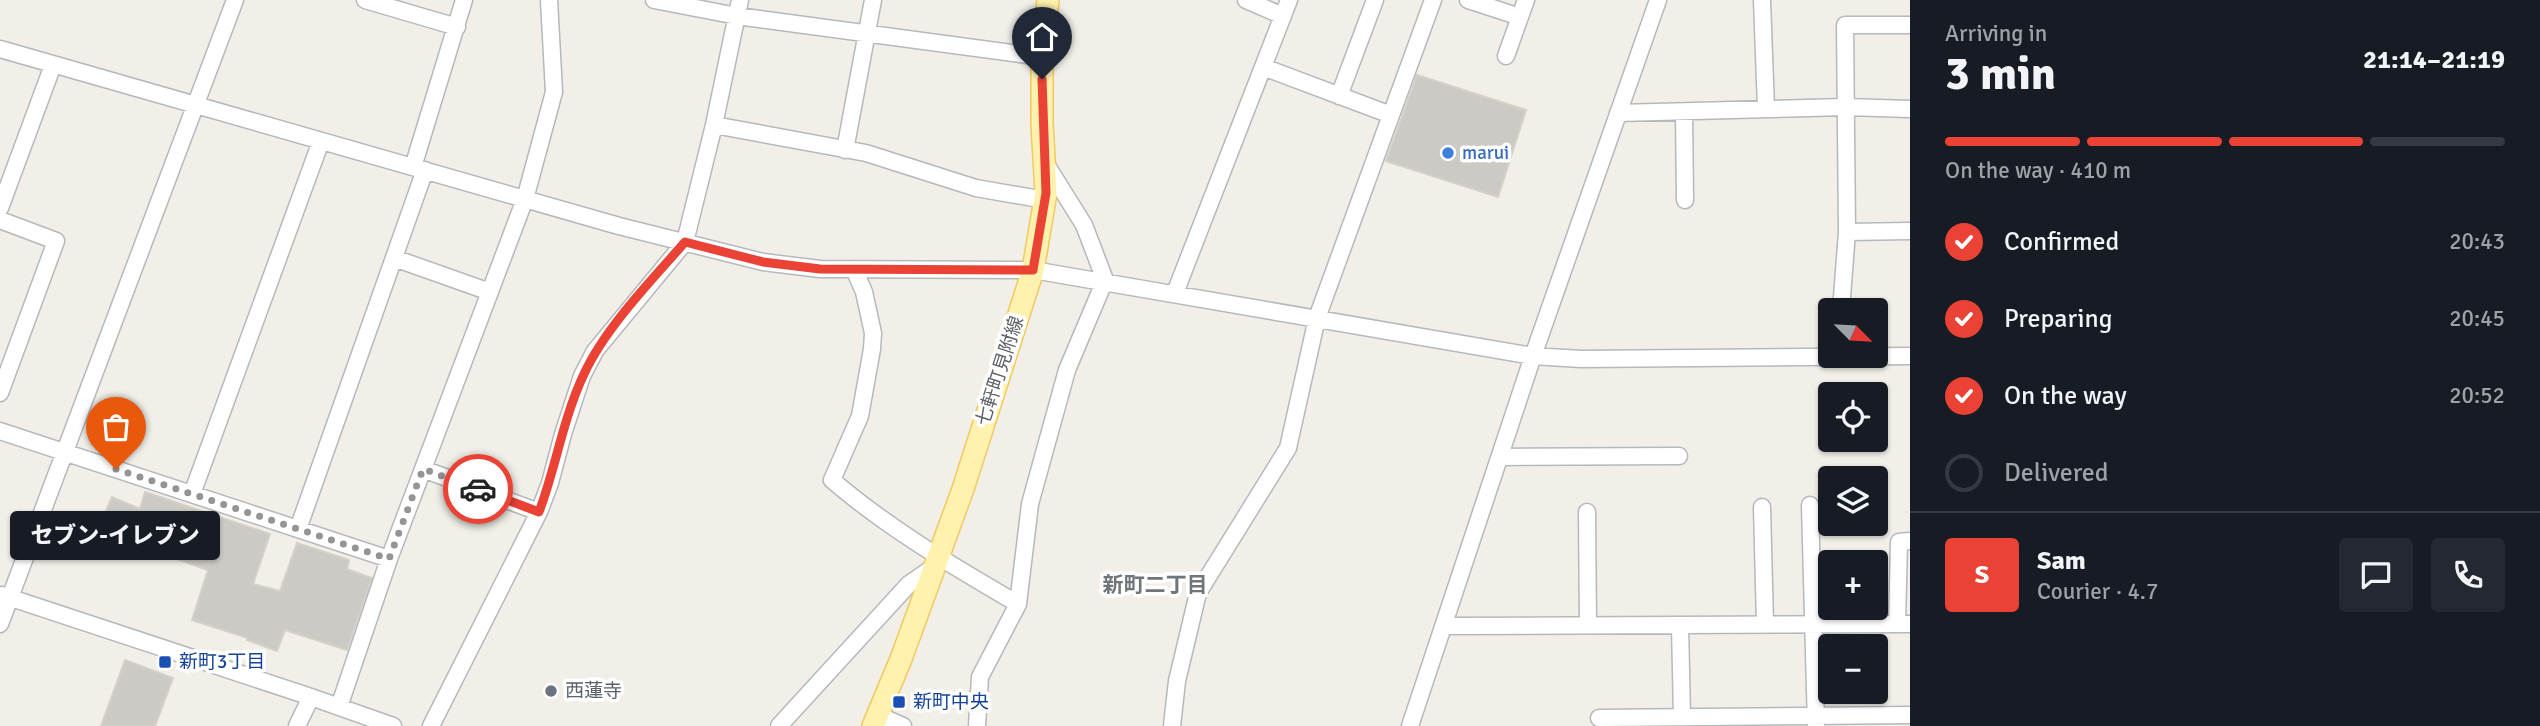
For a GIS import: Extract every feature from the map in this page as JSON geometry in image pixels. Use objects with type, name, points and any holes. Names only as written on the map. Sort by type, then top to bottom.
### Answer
[{"type":"main road","name":"七軒町見附線","points":[[876,720],[937,562],[1033,270],[1045,200],[1042,57],[1048,0]]},
{"type":"street","points":[[0,624],[5,596],[65,452],[235,0]]},
{"type":"street","points":[[365,0],[457,27]]},
{"type":"street","points":[[299,529],[394,258],[464,0]]},
{"type":"street","points":[[339,707],[389,559],[525,199],[554,92],[550,0]]},
{"type":"street","points":[[653,0],[738,8],[867,34],[1042,57]]},
{"type":"street","points":[[845,150],[873,0]]},
{"type":"street","points":[[1246,0],[1283,16]]},
{"type":"street","points":[[1175,293],[1289,0]]},
{"type":"street","points":[[1339,96],[1375,0]]},
{"type":"street","points":[[1172,726],[1177,681],[1198,593],[1288,448],[1317,318],[1433,0]]},
{"type":"street","points":[[1468,0],[1520,17]]},
{"type":"street","points":[[1506,56],[1525,0]]},
{"type":"street","points":[[1410,726],[1533,356],[1658,0]]},
{"type":"street","points":[[1762,0],[1766,109]]},
{"type":"street","points":[[431,726],[539,512],[582,376],[595,351],[685,242],[714,125],[738,8]]},
{"type":"street","points":[[1842,298],[1847,232],[1845,25],[1910,25]]},
{"type":"street","points":[[0,50],[619,226],[763,262],[820,269],[1033,270],[1105,280],[1533,356],[1581,359],[1818,356]]},
{"type":"street","points":[[0,208],[53,65]]},
{"type":"street","points":[[1263,67],[1391,115]]},
{"type":"street","points":[[1618,113],[1846,107],[1910,109]]},
{"type":"street","points":[[1684,111],[1685,200]]},
{"type":"street","points":[[714,125],[866,153],[976,188],[1045,200]]},
{"type":"street","points":[[192,494],[321,141]]},
{"type":"street","points":[[977,726],[980,677],[1018,604],[1030,504],[1067,370],[1105,280],[1084,225],[1044,161]]},
{"type":"street","points":[[0,220],[56,241],[0,393]]},
{"type":"street","points":[[1847,232],[1910,230]]},
{"type":"street","points":[[394,258],[490,292]]},
{"type":"street","points":[[854,269],[869,312],[873,333],[872,349],[860,415],[832,480],[937,562],[1018,604]]},
{"type":"street","points":[[1888,356],[1910,356]]},
{"type":"street","points":[[0,431],[389,559]]},
{"type":"street","points":[[1500,457],[1679,456]]},
{"type":"street","points":[[423,469],[539,512]]},
{"type":"street","points":[[1810,505],[1816,721]]},
{"type":"street","points":[[1762,507],[1765,624]]},
{"type":"street","points":[[1587,512],[1588,625]]},
{"type":"street","points":[[1444,626],[1903,624],[1899,542],[1910,541]]},
{"type":"street","points":[[779,726],[909,584],[937,562]]},
{"type":"street","points":[[5,596],[311,696],[393,726]]},
{"type":"street","points":[[1679,625],[1682,717]]},
{"type":"street","points":[[297,726],[311,696]]},
{"type":"street","points":[[1598,718],[1682,717],[1816,721],[1910,715]]},
{"type":"street","points":[[876,720],[903,726]]},
{"type":"building","points":[[1417,75],[1526,110],[1498,197],[1386,161]]},
{"type":"building","points":[[145,492],[270,534],[253,584],[280,591],[297,543],[349,560],[347,569],[372,578],[347,650],[285,630],[277,651],[247,640],[248,638],[192,620],[208,570],[120,539],[115,550],[93,541],[112,497],[140,509]]},
{"type":"building","points":[[125,660],[173,678],[155,726],[101,726]]},
{"type":"way so far","points":[[116,469],[389,559],[423,469],[478,489]]},
{"type":"place","name":"marui","points":[[1448,153]]},
{"type":"place","name":"セブン-イレブン","points":[[116,469]]},
{"type":"place","name":"新町3丁目","points":[[165,662]]},
{"type":"place","name":"西蓮寺","points":[[551,691]]},
{"type":"place","name":"新町中央","points":[[899,702]]},
{"type":"district","name":"新町二丁目","points":[[1155,585]]},
{"type":"route","points":[[478,489],[539,512],[582,376],[595,351],[685,242],[763,262],[820,269],[1033,270],[1046,193],[1042,79]]}]
